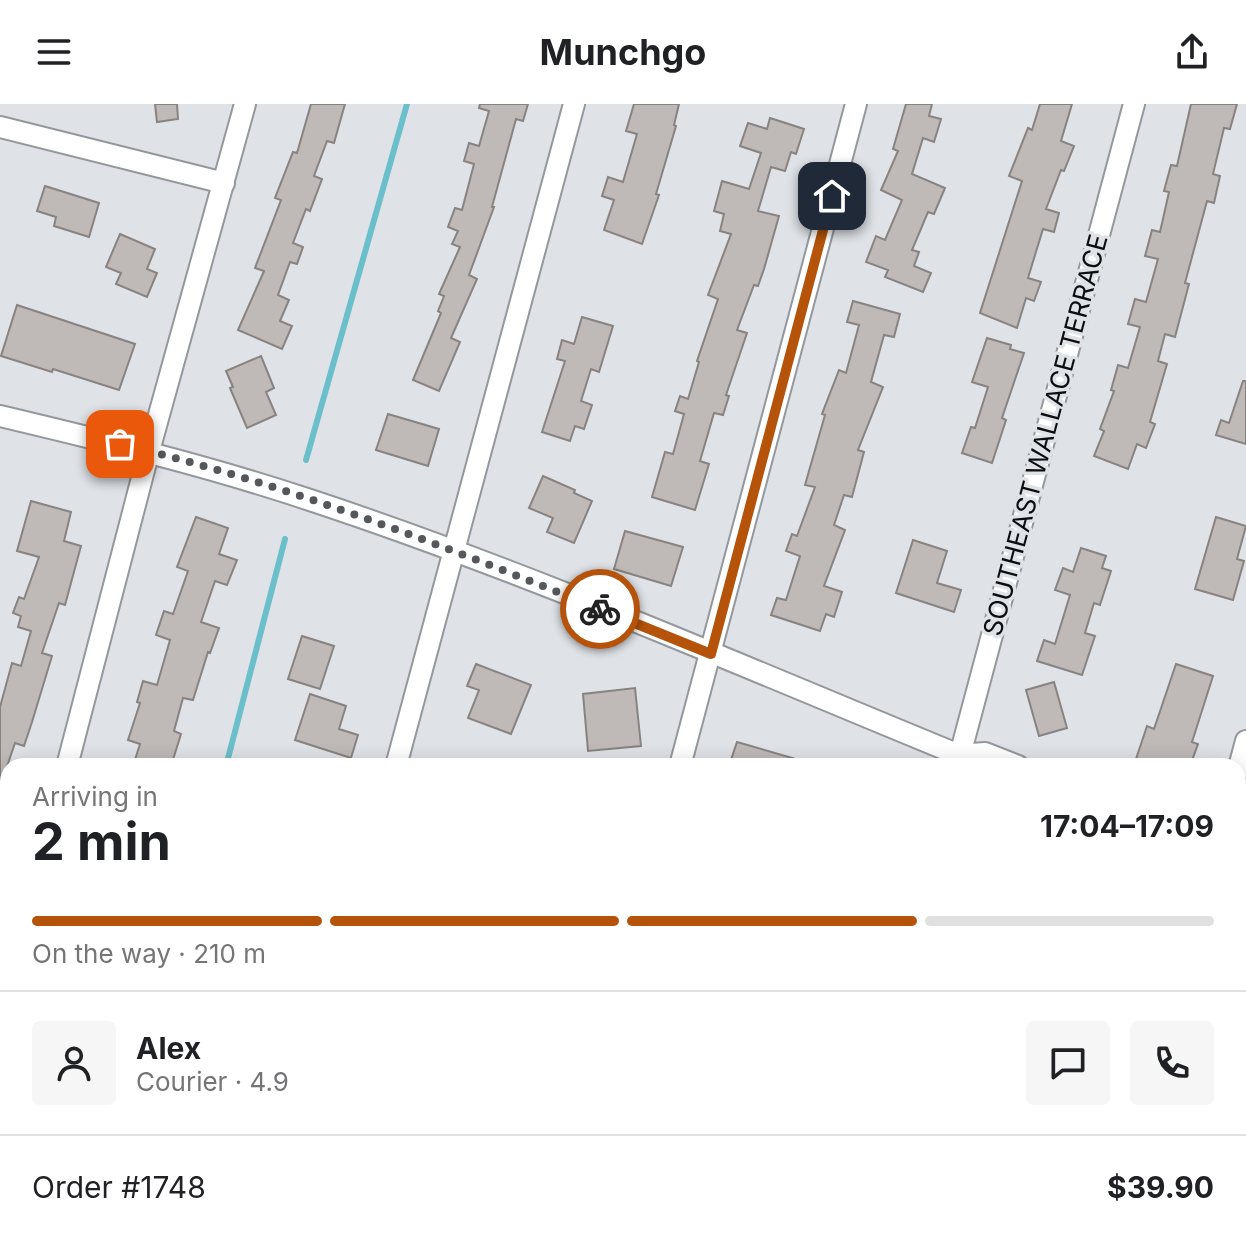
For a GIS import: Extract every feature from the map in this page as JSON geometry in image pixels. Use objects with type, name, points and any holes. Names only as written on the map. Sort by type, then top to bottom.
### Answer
[{"type":"street","points":[[69,758],[149,451],[245,104]]},
{"type":"street","points":[[398,758],[574,104]]},
{"type":"street","points":[[682,758],[856,104]]},
{"type":"street","name":"SOUTHEAST WALLACE TERRACE","points":[[962,758],[1134,104]]},
{"type":"street","points":[[0,127],[224,183]]},
{"type":"street","points":[[0,416],[149,451],[309,500],[454,550],[711,654],[952,758]]},
{"type":"street","points":[[972,758],[985,753],[998,758]]},
{"type":"building","points":[[155,104],[177,104],[178,119],[157,122]]},
{"type":"building","points":[[311,104],[345,104],[334,143],[327,141],[314,176],[322,179],[293,243],[303,247],[297,264],[290,262],[278,295],[289,300],[280,321],[292,326],[282,349],[238,330],[264,271],[255,268],[281,200],[275,198],[293,152],[297,153]]},
{"type":"building","points":[[480,104],[528,104],[523,121],[516,119],[494,207],[469,275],[477,279],[451,338],[460,342],[439,391],[413,380],[441,313],[438,311],[444,296],[439,294],[460,247],[452,244],[458,231],[448,227],[455,208],[462,210],[474,164],[464,161],[469,143],[479,146],[489,111],[479,108]]},
{"type":"building","points":[[634,104],[679,104],[676,126],[656,194],[659,195],[642,244],[604,230],[614,200],[602,196],[608,177],[623,182],[637,134],[626,131]]},
{"type":"building","points":[[906,104],[932,104],[929,116],[941,119],[934,142],[923,138],[912,174],[945,188],[934,214],[928,212],[912,250],[919,252],[914,266],[931,273],[923,292],[885,277],[888,270],[866,262],[876,236],[885,240],[902,200],[881,190],[898,151],[893,149]]},
{"type":"building","points":[[1040,104],[1072,104],[1061,141],[1074,146],[1046,209],[1059,213],[1054,232],[1043,229],[1028,278],[1041,282],[1034,301],[1026,298],[1017,328],[980,313],[1022,181],[1009,176],[1028,128],[1032,130]]},
{"type":"building","points":[[1191,104],[1237,104],[1230,129],[1224,128],[1213,174],[1220,176],[1214,203],[1207,201],[1185,283],[1189,284],[1175,337],[1165,334],[1158,361],[1167,364],[1150,422],[1155,424],[1146,448],[1137,444],[1128,469],[1094,456],[1104,431],[1100,429],[1114,391],[1111,390],[1118,365],[1128,368],[1140,327],[1128,324],[1135,299],[1146,302],[1158,259],[1145,256],[1152,230],[1160,232],[1169,192],[1164,191],[1171,165],[1177,166]]},
{"type":"building","points":[[770,118],[804,129],[796,154],[791,152],[785,171],[771,167],[758,211],[779,216],[758,286],[754,285],[737,330],[747,333],[726,395],[729,396],[723,415],[714,413],[700,461],[709,464],[695,510],[652,497],[665,452],[673,454],[684,414],[675,411],[680,396],[688,399],[718,299],[708,295],[731,234],[720,231],[724,214],[714,211],[722,181],[749,189],[761,153],[740,146],[748,123],[767,129]]},
{"type":"building","points":[[45,186],[99,203],[89,237],[54,226],[56,217],[37,211]]},
{"type":"building","points":[[120,234],[155,249],[147,269],[157,273],[147,297],[116,284],[121,273],[106,267]]},
{"type":"building","points":[[853,301],[900,314],[894,337],[884,335],[871,382],[883,387],[858,450],[864,452],[852,497],[844,495],[834,525],[845,530],[824,586],[842,592],[834,617],[826,614],[820,631],[771,615],[777,598],[786,600],[800,556],[786,551],[792,534],[797,536],[815,487],[805,485],[825,415],[822,414],[839,370],[846,373],[859,325],[847,322]]},
{"type":"building","points":[[17,305],[135,344],[119,390],[1,356]]},
{"type":"building","points":[[582,317],[613,326],[599,372],[591,369],[581,401],[592,405],[584,429],[575,426],[570,441],[542,432],[565,361],[557,359],[562,340],[574,344]]},
{"type":"building","points":[[987,338],[1011,345],[1010,349],[1024,353],[1002,418],[1006,420],[992,463],[962,453],[971,427],[975,428],[988,387],[972,382]]},
{"type":"building","points":[[261,356],[274,388],[266,392],[276,415],[247,428],[226,371]]},
{"type":"building","points":[[1243,381],[1246,381],[1246,444],[1216,435],[1221,420],[1229,423]]},
{"type":"building","points":[[388,414],[439,429],[428,466],[376,450]]},
{"type":"building","points":[[543,476],[592,501],[574,543],[547,532],[553,518],[529,508]]},
{"type":"building","points":[[31,501],[71,512],[64,541],[81,546],[65,605],[59,603],[42,653],[52,656],[24,746],[15,743],[10,758],[0,758],[0,707],[12,663],[21,666],[31,631],[18,627],[21,616],[13,613],[19,597],[24,599],[39,557],[17,551]]},
{"type":"building","points":[[196,517],[228,528],[219,554],[237,560],[227,585],[215,581],[201,622],[219,628],[193,700],[183,698],[174,731],[181,734],[174,758],[136,758],[140,744],[128,740],[140,703],[137,702],[143,681],[157,685],[170,640],[156,635],[164,611],[173,614],[188,571],[177,567]]},
{"type":"building","points":[[1216,517],[1246,526],[1237,559],[1244,561],[1233,600],[1195,589]]},
{"type":"building","points":[[625,531],[683,547],[671,586],[614,569]]},
{"type":"building","points":[[913,540],[947,551],[937,583],[961,590],[954,612],[896,593]]},
{"type":"building","points":[[1081,548],[1106,556],[1102,568],[1111,571],[1100,605],[1094,603],[1085,633],[1095,636],[1082,675],[1037,661],[1044,640],[1055,644],[1070,595],[1055,590],[1063,568],[1073,572]]},
{"type":"building","points":[[302,636],[334,646],[320,689],[288,679]]},
{"type":"building","points":[[476,664],[531,685],[511,734],[468,718],[479,690],[467,686]]},
{"type":"building","points":[[1176,664],[1213,676],[1192,742],[1198,744],[1193,758],[1136,758],[1147,726],[1154,729]]},
{"type":"building","points":[[1054,682],[1067,728],[1039,736],[1026,690]]},
{"type":"building","points":[[635,688],[641,746],[588,751],[583,694]]},
{"type":"building","points":[[310,694],[346,706],[339,729],[358,735],[351,758],[295,740]]},
{"type":"building","points":[[737,742],[792,758],[732,758]]},
{"type":"waterway","points":[[306,460],[407,104]]},
{"type":"waterway","points":[[228,758],[285,539]]},
{"type":"way so far","points":[[120,444],[309,500],[454,550],[600,609]]},
{"type":"route","points":[[600,609],[711,654],[832,196]]}]
